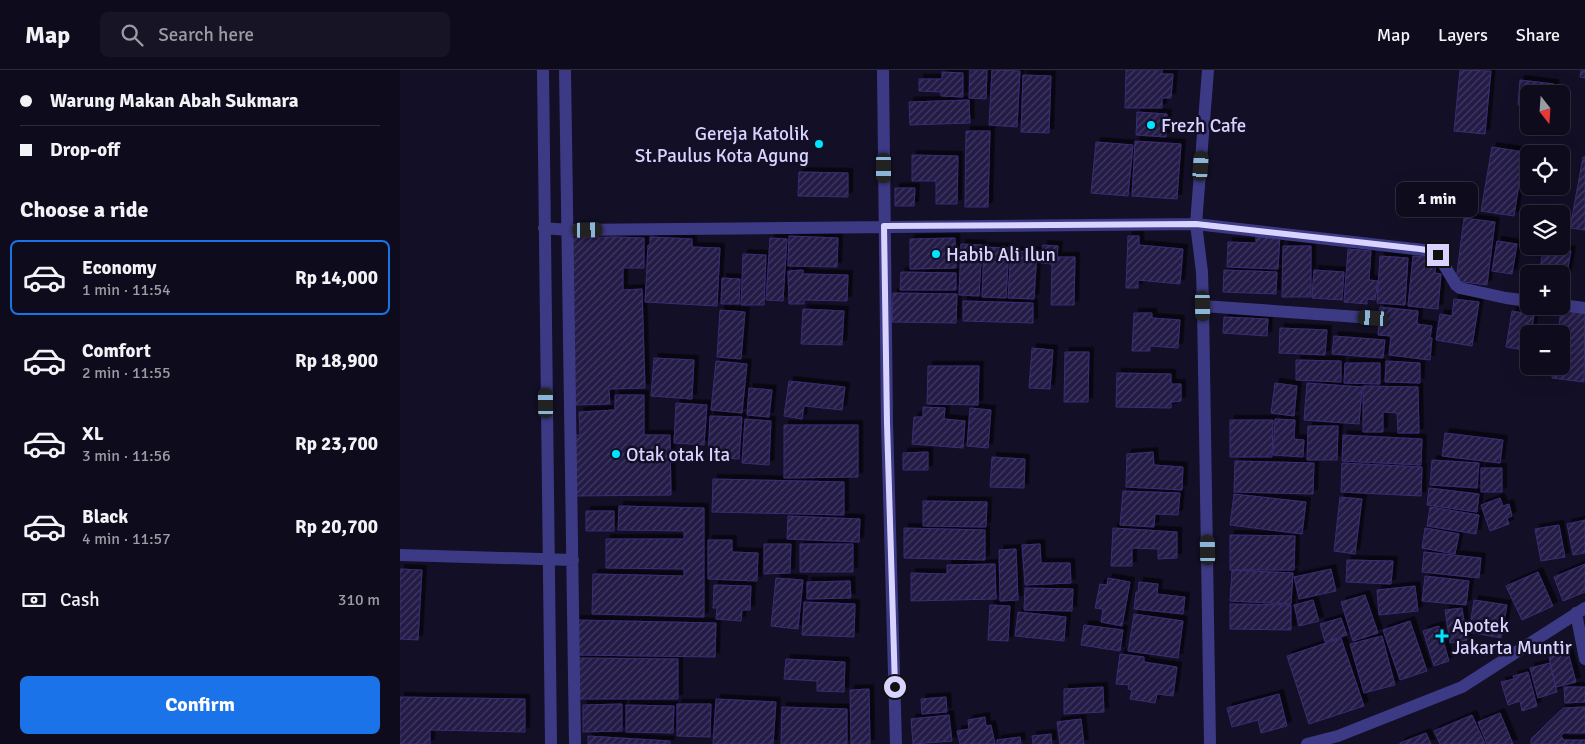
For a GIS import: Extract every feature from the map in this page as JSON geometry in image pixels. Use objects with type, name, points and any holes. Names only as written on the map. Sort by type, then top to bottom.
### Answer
[{"type":"street","points":[[543,70],[551,744]]},
{"type":"street","points":[[565,70],[575,744]]},
{"type":"street","points":[[883,70],[887,413],[896,744]]},
{"type":"street","points":[[1208,70],[1196,224],[1202,272],[1203,306],[1210,744]]},
{"type":"street","points":[[544,228],[568,230],[1196,224],[1432,251],[1438,255],[1456,285],[1460,288],[1520,300]]},
{"type":"street","points":[[1203,306],[1373,318]]},
{"type":"street","points":[[1570,306],[1585,308]]},
{"type":"street","points":[[400,555],[573,560]]},
{"type":"street","points":[[1307,744],[1338,736],[1462,686],[1580,610],[1585,659]]},
{"type":"building","points":[[970,70],[987,70],[986,99],[969,98]]},
{"type":"building","points":[[992,70],[1020,71],[1017,127],[989,125]]},
{"type":"building","points":[[1126,70],[1162,70],[1162,74],[1173,74],[1171,98],[1162,98],[1162,108],[1125,108]]},
{"type":"building","points":[[1460,70],[1491,71],[1485,134],[1454,131]]},
{"type":"building","points":[[1581,70],[1585,70],[1585,78],[1580,77]]},
{"type":"building","points":[[942,72],[963,73],[963,97],[941,96],[941,92],[919,91],[919,79],[942,79]]},
{"type":"building","points":[[1023,75],[1051,76],[1049,133],[1021,132]]},
{"type":"building","points":[[1520,80],[1554,84],[1520,85],[1520,105],[1518,105]]},
{"type":"building","points":[[969,100],[970,123],[910,125],[909,102]]},
{"type":"building","points":[[1137,112],[1167,114],[1166,137],[1136,135]]},
{"type":"building","points":[[966,131],[990,131],[988,207],[965,207]]},
{"type":"building","points":[[1135,141],[1181,144],[1177,199],[1132,196]]},
{"type":"building","points":[[1096,142],[1133,145],[1128,196],[1091,193]]},
{"type":"building","points":[[1492,147],[1520,151],[1520,178],[1514,216],[1481,211]]},
{"type":"building","points":[[912,155],[958,156],[957,204],[936,204],[936,181],[912,181]]},
{"type":"building","points":[[1583,157],[1585,157],[1585,230],[1570,228]]},
{"type":"building","points":[[799,172],[848,173],[848,197],[798,196]]},
{"type":"building","points":[[895,188],[915,188],[914,206],[895,206]]},
{"type":"building","points":[[1464,218],[1495,222],[1487,285],[1456,281]]},
{"type":"building","points":[[1256,232],[1280,234],[1278,269],[1227,267],[1228,242],[1256,243]]},
{"type":"building","points":[[789,236],[838,238],[837,267],[788,266]]},
{"type":"building","points":[[1128,236],[1139,236],[1139,245],[1183,249],[1180,284],[1138,280],[1138,288],[1126,288]]},
{"type":"building","points":[[650,237],[692,239],[692,247],[720,248],[717,306],[645,302]]},
{"type":"building","points":[[571,238],[644,238],[644,268],[623,268],[623,290],[642,289],[645,388],[609,389],[610,404],[574,405]]},
{"type":"building","points":[[770,238],[787,239],[783,301],[766,300]]},
{"type":"building","points":[[955,238],[956,268],[910,269],[910,239]]},
{"type":"building","points":[[1497,241],[1517,244],[1512,274],[1492,271]]},
{"type":"building","points":[[961,244],[982,245],[979,296],[959,295]]},
{"type":"building","points":[[1043,245],[1058,246],[1057,257],[1075,257],[1074,305],[1051,305],[1052,264],[1041,263]]},
{"type":"building","points":[[1283,246],[1311,246],[1311,297],[1282,297]]},
{"type":"building","points":[[984,247],[1009,248],[1006,298],[982,297]]},
{"type":"building","points":[[1348,249],[1371,251],[1369,280],[1378,281],[1375,300],[1367,299],[1367,304],[1344,302]]},
{"type":"building","points":[[1011,251],[1037,252],[1034,299],[1008,298]]},
{"type":"building","points":[[1571,251],[1568,265],[1541,265],[1542,255],[1570,255]]},
{"type":"building","points":[[743,254],[766,255],[764,305],[741,305]]},
{"type":"building","points":[[1380,256],[1408,258],[1405,305],[1377,303]]},
{"type":"building","points":[[1413,256],[1436,258],[1435,273],[1441,274],[1438,309],[1408,306]]},
{"type":"building","points":[[803,270],[803,274],[848,275],[847,301],[804,300],[804,304],[789,304],[788,271]]},
{"type":"building","points":[[1224,270],[1277,272],[1276,294],[1223,292]]},
{"type":"building","points":[[1314,270],[1344,272],[1342,300],[1312,298]]},
{"type":"building","points":[[901,272],[956,273],[956,290],[900,290]]},
{"type":"building","points":[[722,278],[740,279],[739,304],[721,304]]},
{"type":"building","points":[[893,293],[957,294],[956,323],[892,322]]},
{"type":"building","points":[[1454,299],[1479,302],[1472,346],[1436,340],[1440,314],[1452,316]]},
{"type":"building","points":[[963,301],[1033,303],[1033,323],[963,321]]},
{"type":"building","points":[[1380,307],[1418,311],[1417,324],[1432,326],[1430,360],[1389,355],[1391,336],[1378,335]]},
{"type":"building","points":[[803,309],[844,311],[842,345],[801,344]]},
{"type":"building","points":[[720,310],[745,312],[741,359],[717,357]]},
{"type":"building","points":[[1512,311],[1520,312],[1520,315],[1534,315],[1532,325],[1520,325],[1520,349],[1506,347]]},
{"type":"building","points":[[1570,311],[1585,313],[1584,382],[1552,378],[1552,375],[1570,375],[1570,325],[1559,325],[1560,315],[1570,315]]},
{"type":"building","points":[[1134,313],[1152,313],[1152,318],[1180,320],[1178,348],[1150,346],[1150,351],[1132,351]]},
{"type":"building","points":[[1224,317],[1268,319],[1267,336],[1223,333]]},
{"type":"building","points":[[1280,328],[1327,330],[1325,355],[1279,353]]},
{"type":"building","points":[[1334,336],[1385,340],[1383,358],[1332,354]]},
{"type":"building","points":[[1032,348],[1053,350],[1050,389],[1029,388]]},
{"type":"building","points":[[1065,352],[1089,352],[1088,402],[1064,402]]},
{"type":"building","points":[[654,358],[694,360],[692,399],[651,396]]},
{"type":"building","points":[[1296,360],[1341,361],[1341,382],[1296,380]]},
{"type":"building","points":[[716,361],[747,364],[742,413],[711,410]]},
{"type":"building","points":[[1386,361],[1420,363],[1420,383],[1385,382]]},
{"type":"building","points":[[1345,363],[1380,363],[1380,384],[1344,383]]},
{"type":"building","points":[[928,366],[979,366],[978,405],[927,404]]},
{"type":"building","points":[[1117,373],[1171,374],[1171,384],[1181,384],[1181,401],[1171,402],[1171,408],[1116,407]]},
{"type":"building","points":[[789,381],[845,387],[842,410],[804,406],[802,419],[784,416]]},
{"type":"building","points":[[1275,383],[1297,386],[1294,416],[1271,413]]},
{"type":"building","points":[[1307,383],[1362,387],[1359,424],[1304,420]]},
{"type":"building","points":[[1363,386],[1418,387],[1419,433],[1398,433],[1397,413],[1383,412],[1383,432],[1363,432]]},
{"type":"building","points":[[749,388],[772,390],[769,417],[747,415]]},
{"type":"building","points":[[615,395],[644,395],[644,435],[670,435],[671,495],[575,496],[575,435],[580,435],[579,412],[615,410]]},
{"type":"building","points":[[676,403],[707,405],[704,445],[674,443]]},
{"type":"building","points":[[923,407],[945,408],[944,419],[965,421],[963,448],[912,444],[914,417],[923,417]]},
{"type":"building","points":[[970,408],[991,410],[988,448],[967,446]]},
{"type":"building","points":[[710,416],[742,417],[739,459],[708,457]]},
{"type":"building","points":[[745,419],[771,421],[769,465],[742,463]]},
{"type":"building","points":[[1275,419],[1295,420],[1294,439],[1304,440],[1303,457],[1273,455]]},
{"type":"building","points":[[1230,420],[1273,420],[1272,457],[1230,457]]},
{"type":"building","points":[[784,425],[858,425],[858,477],[784,478]]},
{"type":"building","points":[[1308,426],[1338,426],[1337,460],[1307,460]]},
{"type":"building","points":[[1445,433],[1503,440],[1500,463],[1442,456]]},
{"type":"building","points":[[1343,435],[1422,439],[1421,465],[1342,461]]},
{"type":"building","points":[[928,452],[928,470],[903,470],[903,453]]},
{"type":"building","points":[[1153,452],[1154,465],[1183,467],[1182,490],[1126,487],[1127,454]]},
{"type":"building","points":[[992,457],[1025,459],[1024,488],[990,487]]},
{"type":"building","points":[[1432,460],[1479,463],[1477,488],[1430,485]]},
{"type":"building","points":[[1235,461],[1314,463],[1313,494],[1234,492]]},
{"type":"building","points":[[1342,463],[1422,467],[1421,496],[1341,492]]},
{"type":"building","points":[[1481,468],[1502,468],[1502,492],[1481,492]]},
{"type":"building","points":[[713,479],[844,482],[844,515],[712,512]]},
{"type":"building","points":[[1429,488],[1479,494],[1477,512],[1427,505]]},
{"type":"building","points":[[1123,491],[1180,493],[1178,515],[1155,514],[1154,527],[1120,525]]},
{"type":"building","points":[[1234,494],[1306,502],[1302,534],[1230,525]]},
{"type":"building","points":[[1340,497],[1362,499],[1355,554],[1334,551]]},
{"type":"building","points":[[1500,498],[1503,506],[1509,504],[1512,516],[1507,518],[1509,524],[1490,531],[1481,505]]},
{"type":"building","points":[[923,501],[987,502],[986,527],[923,526]]},
{"type":"building","points":[[619,506],[704,508],[704,617],[592,614],[593,574],[684,576],[684,569],[606,568],[606,539],[684,539],[684,531],[618,530]]},
{"type":"building","points":[[1430,507],[1479,515],[1476,534],[1427,526]]},
{"type":"building","points":[[586,511],[614,511],[614,531],[586,531]]},
{"type":"building","points":[[788,516],[860,519],[859,542],[787,539]]},
{"type":"building","points":[[1585,520],[1585,553],[1573,555],[1567,524]]},
{"type":"building","points":[[1559,525],[1565,557],[1541,561],[1535,529]]},
{"type":"building","points":[[904,528],[985,530],[985,560],[904,558]]},
{"type":"building","points":[[1113,528],[1177,532],[1177,558],[1158,559],[1158,549],[1132,548],[1132,566],[1111,566]]},
{"type":"building","points":[[1425,528],[1459,534],[1455,554],[1422,548]]},
{"type":"building","points":[[1230,535],[1295,536],[1294,570],[1230,570]]},
{"type":"building","points":[[708,540],[732,540],[732,552],[758,553],[757,581],[708,579]]},
{"type":"building","points":[[764,544],[791,544],[790,573],[764,574]]},
{"type":"building","points":[[800,544],[853,544],[853,572],[800,572]]},
{"type":"building","points":[[1040,544],[1041,563],[1070,563],[1071,583],[1025,585],[1022,545]]},
{"type":"building","points":[[1016,549],[1018,600],[1000,601],[999,550]]},
{"type":"building","points":[[1424,552],[1481,558],[1479,578],[1422,572]]},
{"type":"building","points":[[1347,560],[1393,561],[1391,584],[1346,582]]},
{"type":"building","points":[[995,564],[996,599],[911,601],[911,573],[947,574],[947,565]]},
{"type":"building","points":[[1585,564],[1585,592],[1563,601],[1554,577]]},
{"type":"building","points":[[400,569],[422,570],[418,640],[400,639]]},
{"type":"building","points":[[1331,569],[1336,591],[1299,599],[1294,577]]},
{"type":"building","points":[[1232,570],[1293,573],[1291,604],[1230,601]]},
{"type":"building","points":[[1538,572],[1553,606],[1522,620],[1506,586]]},
{"type":"building","points":[[1425,576],[1469,581],[1466,605],[1422,601]]},
{"type":"building","points":[[776,578],[803,580],[798,629],[771,626]]},
{"type":"building","points":[[1108,578],[1130,582],[1122,626],[1101,622],[1103,609],[1095,608],[1100,584],[1107,585]]},
{"type":"building","points":[[850,581],[851,598],[807,599],[807,582]]},
{"type":"building","points":[[1139,582],[1158,584],[1157,594],[1185,597],[1183,614],[1134,609]]},
{"type":"building","points":[[714,585],[751,586],[750,610],[742,610],[741,621],[716,619],[717,608],[713,608]]},
{"type":"building","points":[[1415,586],[1418,611],[1379,615],[1377,590]]},
{"type":"building","points":[[1025,588],[1073,589],[1072,611],[1024,610]]},
{"type":"building","points":[[1365,595],[1378,633],[1353,641],[1341,602]]},
{"type":"building","points":[[1313,600],[1319,621],[1299,626],[1294,605]]},
{"type":"building","points":[[1474,600],[1507,605],[1501,638],[1469,632]]},
{"type":"building","points":[[804,602],[855,604],[854,637],[802,635]]},
{"type":"building","points":[[1230,604],[1291,605],[1291,630],[1230,629]]},
{"type":"building","points":[[990,605],[1010,606],[1008,641],[988,640]]},
{"type":"building","points":[[1462,608],[1467,640],[1450,643],[1445,610]]},
{"type":"building","points":[[1018,612],[1066,617],[1064,641],[1015,636]]},
{"type":"building","points":[[1134,614],[1183,621],[1178,658],[1128,651]]},
{"type":"building","points":[[1341,618],[1347,635],[1325,642],[1320,624]]},
{"type":"building","points":[[576,620],[716,623],[715,657],[576,655]]},
{"type":"building","points":[[1410,621],[1427,671],[1400,680],[1383,630]]},
{"type":"building","points":[[1084,625],[1123,630],[1120,651],[1081,645]]},
{"type":"building","points":[[1439,626],[1449,661],[1434,666],[1423,631]]},
{"type":"building","points":[[1382,636],[1395,685],[1364,693],[1350,644]]},
{"type":"building","points":[[1341,638],[1364,706],[1309,724],[1287,656]]},
{"type":"building","points":[[1568,652],[1576,682],[1556,687],[1549,657]]},
{"type":"building","points":[[1120,654],[1144,657],[1144,662],[1177,667],[1173,696],[1157,694],[1155,703],[1130,699],[1132,690],[1128,689],[1129,685],[1116,684]]},
{"type":"building","points":[[576,658],[678,659],[678,699],[576,699]]},
{"type":"building","points":[[786,659],[845,662],[844,692],[817,691],[817,681],[784,679]]},
{"type":"building","points":[[1550,663],[1557,692],[1538,698],[1530,668]]},
{"type":"building","points":[[1528,672],[1537,706],[1522,711],[1520,701],[1508,705],[1501,682],[1514,679],[1513,676]]},
{"type":"building","points":[[1103,687],[1104,712],[1064,714],[1064,689]]},
{"type":"building","points":[[1564,687],[1585,687],[1585,702],[1565,703]]},
{"type":"building","points":[[869,689],[870,744],[851,744],[850,690]]},
{"type":"building","points":[[1279,694],[1287,726],[1261,733],[1258,720],[1232,727],[1227,708]]},
{"type":"building","points":[[400,697],[525,699],[525,732],[430,730],[430,744],[400,744]]},
{"type":"building","points":[[946,697],[947,712],[922,714],[921,699]]},
{"type":"building","points":[[716,699],[776,702],[773,744],[713,744]]},
{"type":"building","points":[[622,704],[622,731],[583,732],[583,705]]},
{"type":"building","points":[[677,704],[711,704],[710,737],[677,736]]},
{"type":"building","points":[[626,705],[674,706],[673,733],[626,732]]},
{"type":"building","points":[[782,707],[847,709],[847,744],[781,744]]},
{"type":"building","points":[[1585,707],[1585,733],[1563,733],[1561,736],[1564,740],[1585,740],[1585,744],[1531,744],[1531,739],[1563,708]]},
{"type":"building","points":[[1500,713],[1513,744],[1487,744],[1478,722]]},
{"type":"building","points":[[949,715],[952,741],[913,744],[911,719]]},
{"type":"building","points":[[1472,715],[1485,744],[1440,744],[1434,731]]},
{"type":"building","points":[[985,717],[986,726],[991,725],[995,744],[960,744],[957,731],[969,729],[968,720]]},
{"type":"building","points":[[1081,719],[1084,744],[1060,744],[1057,722]]},
{"type":"building","points":[[1426,733],[1431,744],[1400,744],[1400,743]]},
{"type":"building","points":[[1051,734],[1052,744],[1033,744],[1032,736]]},
{"type":"building","points":[[588,736],[670,741],[670,744],[588,744]]},
{"type":"building","points":[[1020,737],[1021,744],[997,744],[997,740]]},
{"type":"place","name":"Frezh Cafe","points":[[1151,125]]},
{"type":"place","name":"Gereja Katolik St.Paulus Kota Agung","points":[[819,144]]},
{"type":"place","name":"Habib Ali Ilun","points":[[936,254]]},
{"type":"place","name":"Otak otak Ita","points":[[616,454]]},
{"type":"place","name":"Apotek Jakarta Muntir","points":[[1442,636]]},
{"type":"route","points":[[895,687],[887,423],[884,226],[1196,224],[1420,249],[1432,251],[1438,255]]}]
